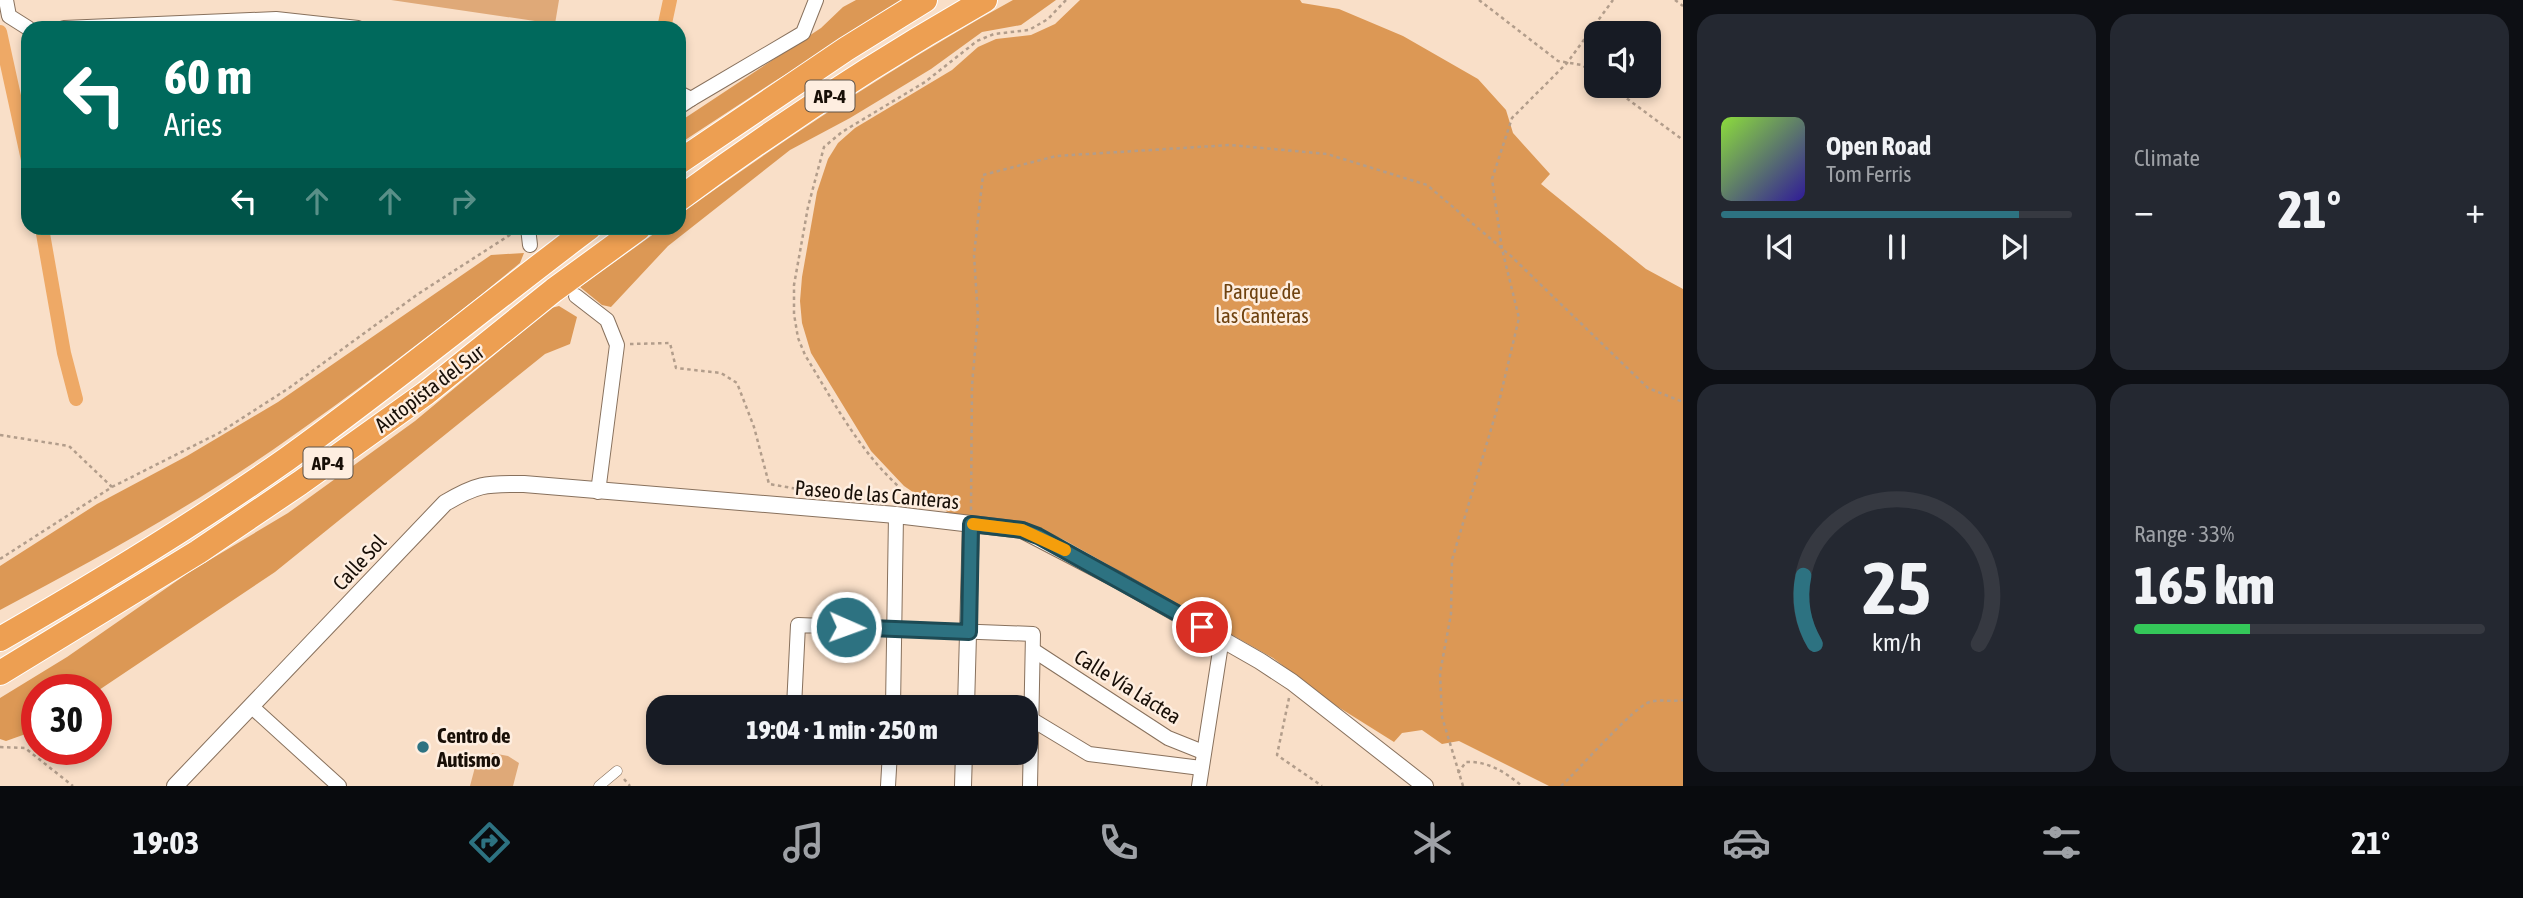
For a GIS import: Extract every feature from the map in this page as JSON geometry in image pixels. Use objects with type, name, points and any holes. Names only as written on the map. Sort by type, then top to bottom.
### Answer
[{"type":"highway","name":"AP-4","points":[[686,157],[846,49],[925,0]]},
{"type":"highway","name":"AP-4","points":[[686,194],[741,153],[865,72],[985,0]]},
{"type":"highway","name":"Autopista del Sur","points":[[0,639],[182,529],[285,460],[410,368],[580,235]]},
{"type":"highway","name":"Autopista del Sur","points":[[0,673],[198,552],[426,393],[554,290],[629,235]]},
{"type":"highway","points":[[0,623],[118,558],[182,529]]},
{"type":"highway","points":[[0,685],[63,647],[120,601]]},
{"type":"street","points":[[6,0],[9,16],[21,24]]},
{"type":"street","points":[[686,97],[803,33],[816,0]]},
{"type":"street","points":[[229,21],[294,21]]},
{"type":"street","points":[[526,235],[530,245]]},
{"type":"street","points":[[576,296],[607,320],[617,345],[598,492]]},
{"type":"street","name":"Calle Sol","points":[[175,786],[445,503],[477,486],[494,484],[628,493]]},
{"type":"street","name":"Paseo de las Canteras","points":[[628,493],[896,515],[1022,530],[1038,536],[1222,638],[1292,682],[1425,786]]},
{"type":"street","points":[[892,695],[896,515]]},
{"type":"street","points":[[966,695],[971,524]]},
{"type":"street","points":[[795,695],[798,625],[1033,634],[1032,695]]},
{"type":"street","points":[[1199,786],[1222,638]]},
{"type":"street","name":"Calle Vía Láctea","points":[[1033,650],[1168,738],[1203,752]]},
{"type":"street","points":[[252,707],[339,786]]},
{"type":"street","points":[[1038,723],[1089,754],[1201,768]]},
{"type":"street","points":[[888,786],[889,765]]},
{"type":"street","points":[[963,786],[964,765]]},
{"type":"street","points":[[1030,765],[1030,786]]},
{"type":"street","points":[[599,786],[617,771]]},
{"type":"path","points":[[924,518],[925,508],[900,490],[868,456],[805,355],[798,338],[794,314],[794,285],[808,207],[824,147],[842,132],[925,82],[977,41],[994,34],[1029,30],[1048,19],[1066,0]]},
{"type":"path","points":[[1479,0],[1558,61],[1584,66]]},
{"type":"path","points":[[1463,786],[1442,717],[1440,673],[1451,614],[1452,560],[1498,406],[1519,317],[1502,249],[1492,179],[1513,118],[1567,63],[1613,0]]},
{"type":"path","points":[[1675,0],[1683,6]]},
{"type":"path","points":[[1626,98],[1683,140]]},
{"type":"path","points":[[971,524],[972,385],[978,317],[974,255],[983,175],[1056,156],[1230,145],[1327,154],[1427,185],[1502,249],[1648,388],[1683,402]]},
{"type":"path","points":[[0,559],[112,487],[219,433],[289,388],[418,294],[513,235]]},
{"type":"path","points":[[617,345],[670,343],[676,368],[721,373],[737,383],[754,427],[769,484],[829,494]]},
{"type":"path","points":[[0,435],[69,446],[112,487]]},
{"type":"path","points":[[1292,682],[1277,755],[1321,786]]},
{"type":"path","points":[[1561,786],[1648,702],[1683,700]]},
{"type":"path","points":[[0,747],[25,748],[73,786]]},
{"type":"path","points":[[1458,774],[1466,762],[1481,762],[1507,774],[1522,786]]},
{"type":"shaded area","points":[[391,0],[559,0],[556,21],[534,21]]},
{"type":"shaded area","points":[[492,753],[508,756],[519,763],[513,786],[470,786],[478,756],[491,759]]},
{"type":"green space","points":[[856,0],[907,0],[686,139],[686,117],[821,28],[843,7]]},
{"type":"green space","points":[[1013,0],[1056,0],[1021,25],[982,32],[931,69],[850,118],[790,150],[686,232],[686,210],[801,130],[927,50]]},
{"type":"green space","name":"Parque de las Canteras","points":[[1080,0],[1300,0],[1302,3],[1339,9],[1403,36],[1478,79],[1506,110],[1513,133],[1550,174],[1541,184],[1646,269],[1683,289],[1683,786],[1549,786],[1459,741],[1442,744],[1422,730],[1402,733],[1394,742],[1335,705],[1273,658],[1066,541],[1030,524],[954,515],[929,503],[904,486],[871,451],[811,353],[802,323],[802,277],[817,192],[828,159],[838,143],[855,128],[952,70],[978,47],[996,39],[1031,35],[1055,24]]},
{"type":"green space","points":[[652,235],[682,235],[668,246],[611,307],[602,305],[580,287]]},
{"type":"green space","points":[[524,253],[520,263],[460,311],[274,449],[139,534],[0,610],[0,566],[97,504],[187,456],[278,402],[491,255]]},
{"type":"green space","points":[[559,306],[577,317],[570,344],[545,354],[275,572],[112,681],[112,674],[39,674],[191,571],[288,513],[415,421],[551,308]]},
{"type":"green space","points":[[21,685],[21,736],[6,741],[0,739],[0,698]]},
{"type":"waterway","points":[[666,21],[670,0]]},
{"type":"waterway","points":[[0,32],[21,128]]},
{"type":"waterway","points":[[43,235],[64,353],[76,399]]},
{"type":"slow traffic","points":[[973,524],[1022,530],[1065,550]]},
{"type":"place","name":"Centro de Autismo","points":[[423,747]]},
{"type":"route","points":[[846,627],[969,632],[971,524],[1022,530],[1038,536],[1202,627]]}]
